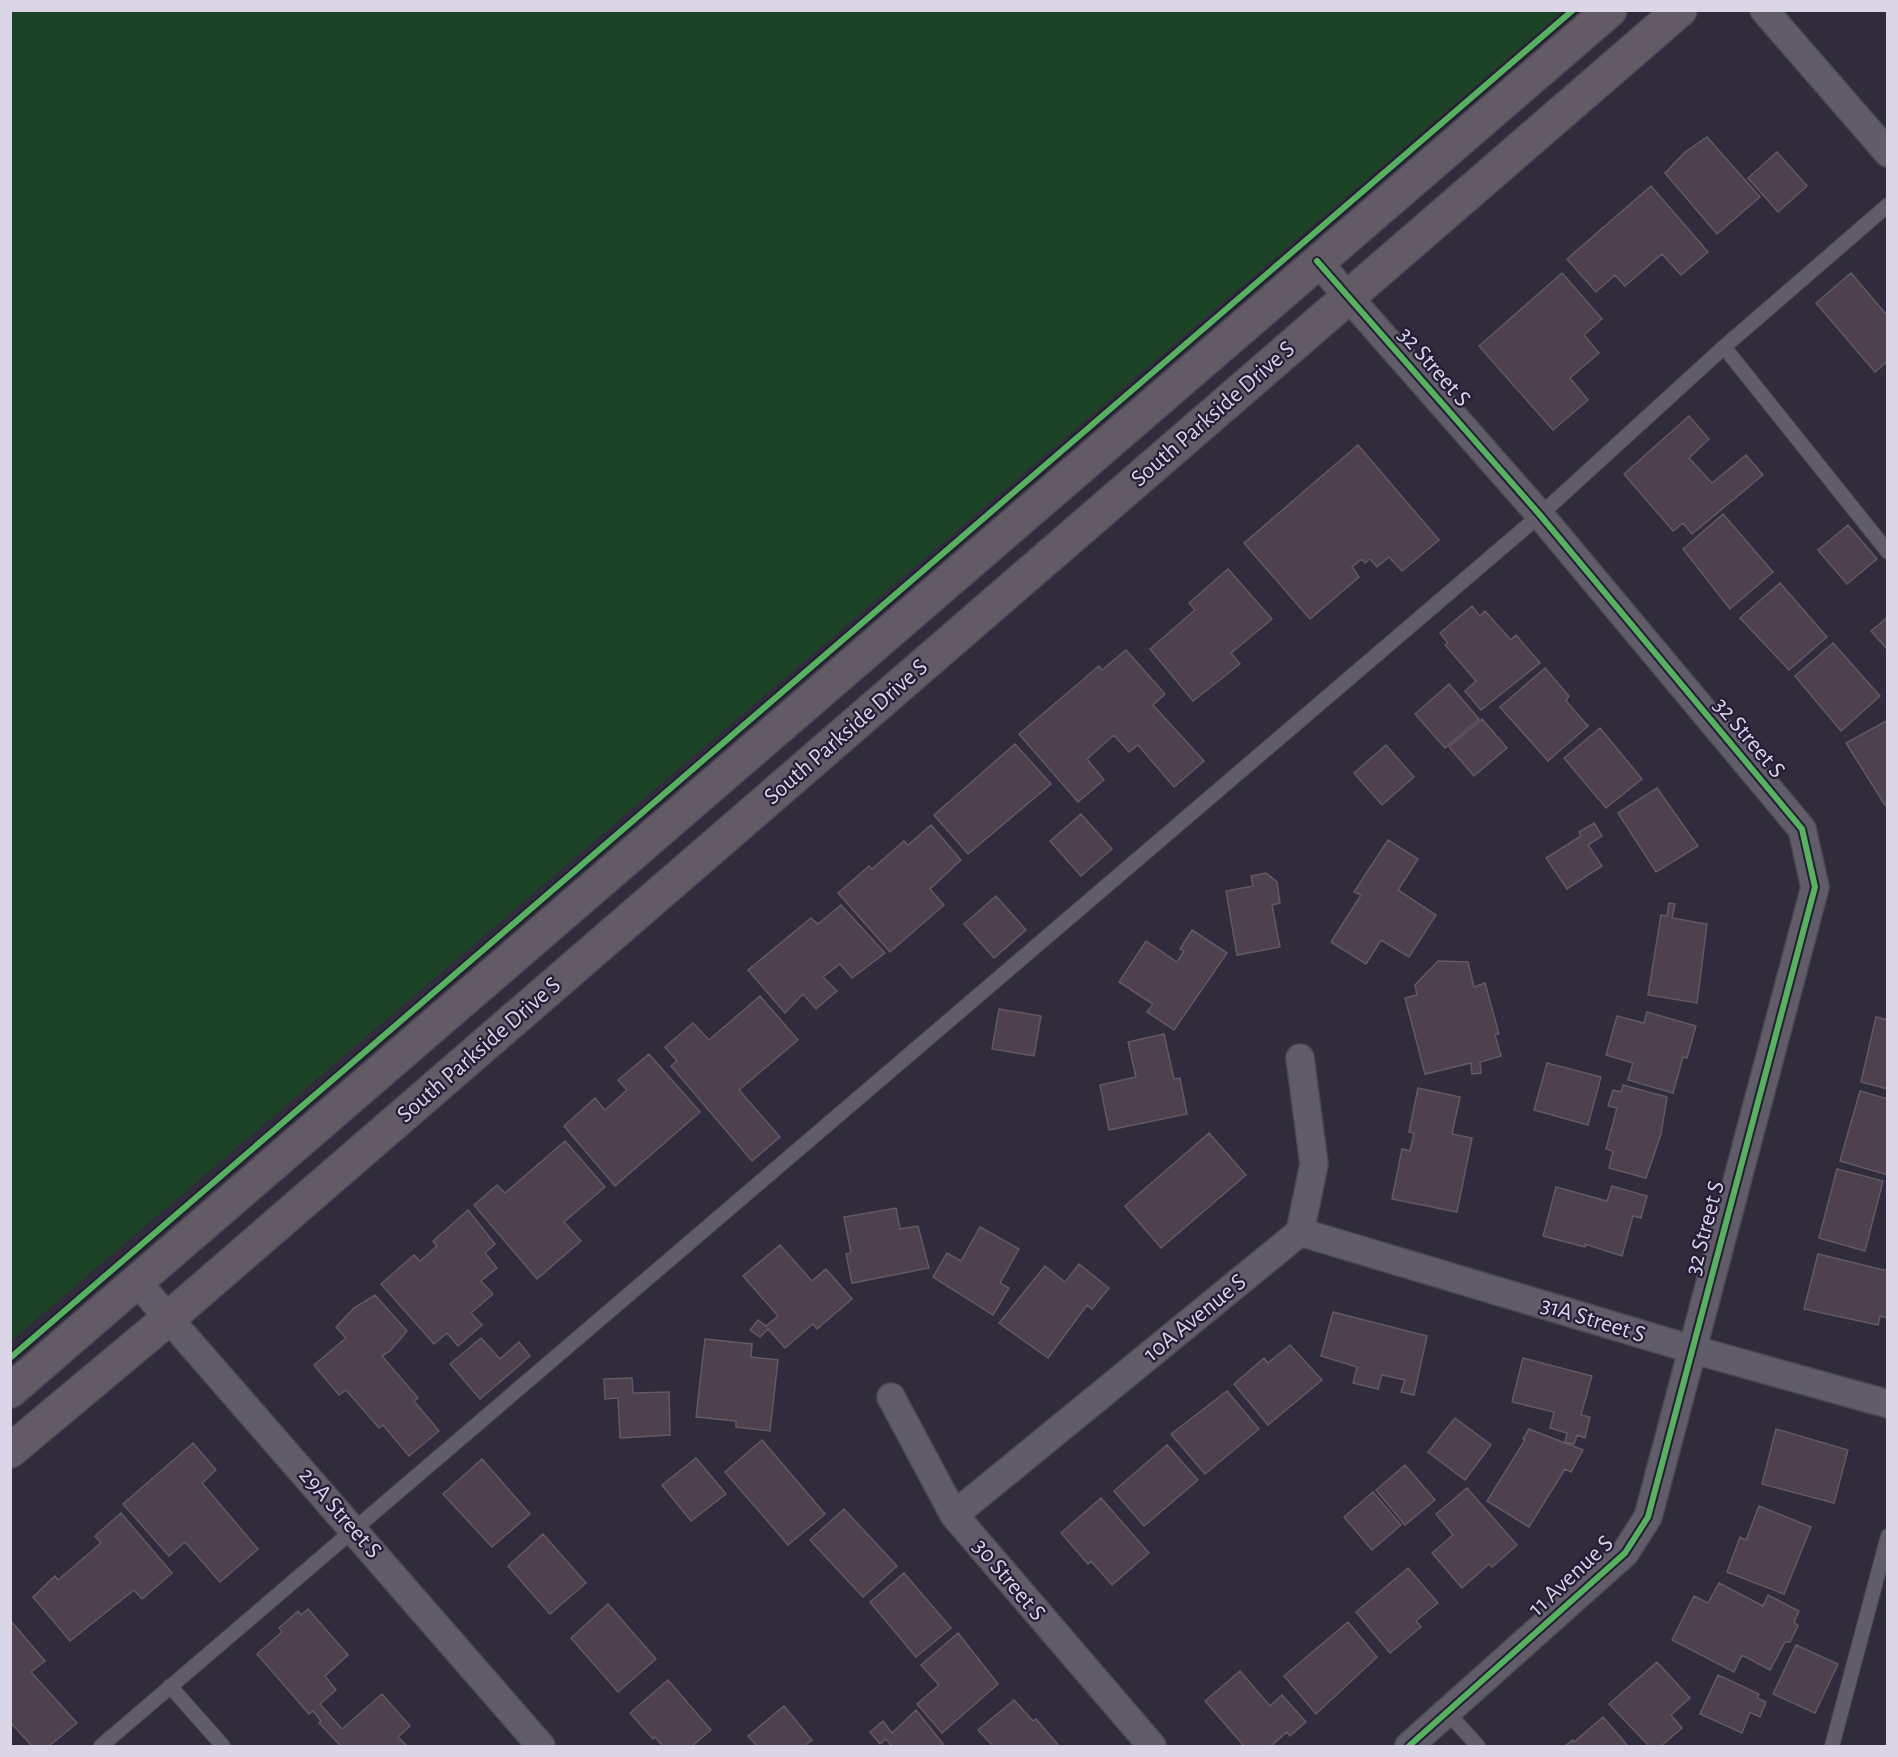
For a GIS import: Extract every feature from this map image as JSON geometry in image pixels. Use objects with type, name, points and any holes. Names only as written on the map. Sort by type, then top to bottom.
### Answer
[{"type":"main road","name":"South Parkside Drive S","points":[[10,1391],[1610,10]]},
{"type":"main road","name":"South Parkside Drive S","points":[[10,1451],[169,1318],[1680,10]]},
{"type":"street","points":[[1764,10],[1887,153]]},
{"type":"street","name":"32 Street S","points":[[1317,261],[1540,515],[1802,829],[1815,887],[1691,1349]]},
{"type":"street","points":[[1300,1058],[1314,1164],[1300,1232]]},
{"type":"street","name":"31A Street S","points":[[1300,1232],[1691,1349],[1887,1404]]},
{"type":"street","name":"10A Avenue S","points":[[954,1515],[1300,1232]]},
{"type":"street","name":"29A Street S","points":[[137,1282],[541,1746]]},
{"type":"street","name":"11 Avenue S","points":[[1408,1746],[1625,1553],[1648,1517],[1691,1349]]},
{"type":"street","name":"30 Street S","points":[[891,1397],[954,1515],[1152,1746]]},
{"type":"lane","points":[[101,1746],[1540,515],[1724,347],[1887,205]]},
{"type":"lane","points":[[1724,347],[1887,552]]},
{"type":"lane","points":[[1832,1746],[1887,1536]]},
{"type":"lane","points":[[170,1686],[223,1746]]},
{"type":"lane","points":[[1447,1712],[1478,1746]]},
{"type":"green space","points":[[11,10],[1563,10],[1563,11],[11,1341]]},
{"type":"building","points":[[1707,137],[1760,197],[1717,234],[1665,173],[1685,152]]},
{"type":"building","points":[[1777,152],[1807,186],[1778,212],[1748,178]]},
{"type":"building","points":[[1651,186],[1708,252],[1681,275],[1662,254],[1625,286],[1615,275],[1596,292],[1567,259]]},
{"type":"building","points":[[1562,273],[1602,319],[1584,335],[1599,353],[1570,378],[1588,400],[1553,430],[1479,346]]},
{"type":"building","points":[[1851,273],[1885,313],[1888,311],[1888,361],[1875,372],[1816,303]]},
{"type":"building","points":[[1689,416],[1709,439],[1689,458],[1712,483],[1746,455],[1763,475],[1692,534],[1683,523],[1673,531],[1624,474]]},
{"type":"building","points":[[1358,445],[1439,540],[1402,571],[1389,557],[1377,567],[1370,559],[1365,563],[1362,559],[1352,567],[1359,577],[1310,619],[1244,543]]},
{"type":"building","points":[[1723,514],[1773,572],[1730,609],[1683,549]]},
{"type":"building","points":[[1848,525],[1877,559],[1847,584],[1818,550]]},
{"type":"building","points":[[1228,569],[1272,619],[1231,653],[1240,664],[1193,701],[1150,649],[1195,610],[1189,603]]},
{"type":"building","points":[[1780,583],[1827,637],[1789,670],[1740,618]]},
{"type":"building","points":[[1472,606],[1480,616],[1485,611],[1511,640],[1516,635],[1540,663],[1481,710],[1465,691],[1476,681],[1445,645],[1448,643],[1440,633]]},
{"type":"building","points":[[1888,617],[1888,650],[1871,631]]},
{"type":"building","points":[[1833,643],[1880,696],[1841,731],[1795,676]]},
{"type":"building","points":[[1126,650],[1165,694],[1153,705],[1204,761],[1174,787],[1138,745],[1129,752],[1114,735],[1087,759],[1104,780],[1078,802],[1019,734],[1099,666],[1102,670]]},
{"type":"building","points":[[1545,668],[1569,696],[1566,701],[1588,726],[1548,761],[1500,707]]},
{"type":"building","points":[[1449,684],[1479,719],[1445,748],[1415,714]]},
{"type":"building","points":[[1482,719],[1507,748],[1474,776],[1449,747]]},
{"type":"building","points":[[1888,720],[1888,804],[1885,805],[1846,743]]},
{"type":"building","points":[[1600,728],[1642,779],[1606,808],[1564,758]]},
{"type":"building","points":[[1015,744],[1051,784],[968,854],[934,815]]},
{"type":"building","points":[[1386,745],[1414,777],[1382,805],[1354,773]]},
{"type":"building","points":[[1657,788],[1698,846],[1656,872],[1618,813]]},
{"type":"building","points":[[1081,814],[1112,849],[1081,876],[1050,841]]},
{"type":"building","points":[[1594,823],[1602,836],[1588,845],[1602,866],[1567,889],[1546,858],[1581,836],[1579,832]]},
{"type":"building","points":[[931,825],[961,860],[930,889],[944,905],[890,952],[838,893],[869,866],[872,869],[904,841],[908,845]]},
{"type":"building","points":[[1388,840],[1418,859],[1398,890],[1436,915],[1409,957],[1381,940],[1366,964],[1331,942],[1361,895],[1354,892]]},
{"type":"building","points":[[1266,873],[1277,882],[1280,903],[1272,905],[1280,947],[1237,955],[1226,891],[1253,886],[1251,876]]},
{"type":"building","points":[[996,896],[1026,930],[994,958],[964,924]]},
{"type":"building","points":[[1669,903],[1675,904],[1672,918],[1707,924],[1697,1003],[1648,995],[1661,915],[1667,916]]},
{"type":"building","points":[[841,905],[885,953],[852,978],[840,964],[823,977],[837,991],[816,1009],[803,994],[785,1013],[748,970],[811,918],[818,924]]},
{"type":"building","points":[[1192,930],[1227,953],[1174,1030],[1147,1012],[1153,1004],[1119,982],[1146,941],[1177,962],[1184,951],[1180,949]]},
{"type":"building","points":[[1438,961],[1468,962],[1474,987],[1485,983],[1499,1034],[1495,1035],[1501,1056],[1480,1062],[1481,1073],[1472,1074],[1471,1063],[1425,1074],[1405,998],[1417,995],[1415,985]]},
{"type":"building","points":[[760,996],[798,1040],[739,1090],[780,1137],[752,1161],[671,1066],[677,1061],[665,1047],[693,1023],[709,1040]]},
{"type":"building","points":[[999,1009],[1041,1016],[1034,1056],[992,1049]]},
{"type":"building","points":[[1647,1012],[1696,1026],[1687,1058],[1683,1057],[1673,1093],[1628,1080],[1633,1063],[1606,1055],[1617,1016],[1644,1023]]},
{"type":"building","points":[[1876,1017],[1888,1020],[1888,1089],[1861,1082]]},
{"type":"building","points":[[1164,1034],[1174,1079],[1180,1078],[1187,1114],[1109,1130],[1100,1085],[1136,1077],[1128,1042]]},
{"type":"building","points":[[649,1054],[700,1112],[615,1186],[564,1126],[595,1098],[605,1110],[627,1090],[618,1080]]},
{"type":"building","points":[[1547,1063],[1601,1077],[1588,1125],[1534,1110]]},
{"type":"building","points":[[1623,1085],[1667,1097],[1661,1134],[1646,1178],[1609,1168],[1613,1151],[1606,1149],[1617,1108],[1608,1106],[1613,1090],[1621,1092]]},
{"type":"building","points":[[1418,1088],[1460,1097],[1452,1134],[1472,1138],[1457,1212],[1392,1199],[1402,1149],[1410,1151],[1414,1133],[1409,1132]]},
{"type":"building","points":[[1860,1091],[1888,1099],[1888,1175],[1840,1161]]},
{"type":"building","points":[[1209,1133],[1246,1175],[1161,1248],[1125,1206]]},
{"type":"building","points":[[565,1141],[605,1187],[564,1222],[581,1241],[537,1279],[474,1205],[497,1185],[505,1193]]},
{"type":"building","points":[[1837,1169],[1883,1181],[1865,1251],[1819,1238]]},
{"type":"building","points":[[1612,1186],[1647,1196],[1641,1218],[1633,1216],[1622,1256],[1585,1244],[1585,1247],[1543,1236],[1556,1187],[1607,1201]]},
{"type":"building","points":[[896,1208],[900,1229],[918,1226],[929,1268],[852,1283],[846,1254],[851,1253],[844,1217]]},
{"type":"building","points":[[468,1210],[495,1244],[485,1253],[497,1268],[481,1281],[493,1294],[471,1313],[482,1325],[458,1346],[447,1333],[434,1344],[381,1284],[414,1255],[420,1261],[437,1246],[433,1241]]},
{"type":"building","points":[[980,1227],[1019,1249],[1000,1283],[1009,1288],[993,1315],[933,1277],[947,1253],[961,1261]]},
{"type":"building","points":[[780,1245],[812,1281],[826,1269],[852,1299],[817,1329],[813,1324],[785,1348],[768,1329],[760,1337],[750,1330],[758,1320],[766,1326],[778,1316],[743,1276]]},
{"type":"building","points":[[1818,1254],[1888,1271],[1888,1318],[1880,1316],[1878,1325],[1804,1309]]},
{"type":"building","points":[[1079,1264],[1109,1288],[1092,1309],[1087,1305],[1048,1358],[999,1323],[1045,1266],[1065,1282]]},
{"type":"building","points":[[375,1295],[407,1331],[390,1351],[382,1356],[418,1398],[414,1401],[439,1431],[409,1456],[383,1425],[379,1428],[346,1390],[339,1395],[314,1365],[346,1338],[336,1327],[354,1308]]},
{"type":"building","points":[[1333,1312],[1427,1336],[1414,1395],[1401,1392],[1405,1380],[1382,1375],[1378,1389],[1353,1383],[1357,1367],[1321,1356]]},
{"type":"building","points":[[481,1338],[500,1359],[519,1342],[530,1356],[480,1399],[450,1364]]},
{"type":"building","points":[[705,1339],[752,1344],[751,1357],[778,1360],[770,1431],[736,1427],[736,1421],[696,1417]]},
{"type":"building","points":[[1290,1345],[1322,1380],[1268,1425],[1234,1384],[1264,1358],[1268,1363]]},
{"type":"building","points":[[1523,1358],[1592,1376],[1581,1415],[1590,1417],[1585,1438],[1577,1435],[1574,1444],[1565,1442],[1567,1433],[1550,1428],[1554,1412],[1512,1402]]},
{"type":"building","points":[[632,1378],[633,1393],[669,1392],[670,1435],[620,1438],[618,1398],[605,1399],[604,1379]]},
{"type":"building","points":[[1227,1391],[1259,1429],[1205,1474],[1171,1434]]},
{"type":"building","points":[[1455,1418],[1491,1445],[1465,1480],[1428,1452]]},
{"type":"building","points":[[1529,1429],[1583,1450],[1571,1472],[1565,1469],[1529,1527],[1487,1501],[1525,1440],[1523,1439]]},
{"type":"building","points":[[1776,1429],[1848,1450],[1834,1503],[1762,1484]]},
{"type":"building","points":[[762,1440],[825,1514],[788,1545],[725,1472]]},
{"type":"building","points":[[193,1443],[216,1470],[202,1483],[258,1549],[220,1582],[185,1542],[169,1556],[123,1504]]},
{"type":"building","points":[[1167,1445],[1198,1480],[1144,1526],[1114,1491]]},
{"type":"building","points":[[696,1458],[726,1494],[691,1521],[662,1485]]},
{"type":"building","points":[[482,1459],[530,1514],[492,1547],[443,1494]]},
{"type":"building","points":[[1405,1465],[1435,1500],[1405,1525],[1376,1490]]},
{"type":"building","points":[[1467,1488],[1517,1545],[1492,1567],[1489,1564],[1462,1588],[1432,1553],[1453,1535],[1436,1514]]},
{"type":"building","points":[[1373,1492],[1401,1525],[1372,1550],[1344,1517]]},
{"type":"building","points":[[1101,1498],[1149,1553],[1112,1585],[1091,1561],[1088,1564],[1061,1533]]},
{"type":"building","points":[[1759,1506],[1811,1527],[1784,1594],[1727,1572],[1740,1537],[1746,1540]]},
{"type":"building","points":[[844,1509],[897,1566],[863,1597],[810,1540]]},
{"type":"building","points":[[121,1513],[172,1573],[142,1599],[134,1590],[70,1641],[33,1597],[55,1576],[58,1580],[101,1543],[95,1536]]},
{"type":"building","points":[[543,1534],[586,1583],[550,1614],[508,1566]]},
{"type":"building","points":[[1408,1568],[1438,1603],[1416,1621],[1421,1627],[1390,1653],[1356,1612]]},
{"type":"building","points":[[904,1573],[951,1628],[916,1657],[870,1602]]},
{"type":"building","points":[[1719,1583],[1763,1606],[1768,1595],[1799,1611],[1794,1622],[1798,1626],[1790,1642],[1785,1642],[1770,1670],[1742,1655],[1734,1672],[1672,1640],[1694,1596],[1708,1603]]},
{"type":"building","points":[[608,1604],[656,1659],[618,1692],[571,1638]]},
{"type":"building","points":[[308,1609],[348,1655],[325,1676],[336,1690],[320,1704],[342,1729],[382,1694],[410,1726],[398,1737],[407,1746],[341,1746],[319,1723],[321,1721],[313,1711],[309,1714],[257,1654],[282,1632],[279,1628],[298,1611],[301,1615]]},
{"type":"building","points":[[10,1620],[45,1661],[31,1672],[77,1723],[49,1746],[32,1746],[10,1722]]},
{"type":"building","points":[[1348,1622],[1377,1657],[1316,1714],[1284,1676]]},
{"type":"building","points":[[958,1633],[998,1684],[942,1733],[917,1704],[939,1685],[921,1665]]},
{"type":"building","points":[[1796,1645],[1838,1664],[1815,1713],[1773,1694]]},
{"type":"building","points":[[1657,1662],[1690,1698],[1671,1715],[1682,1728],[1661,1746],[1649,1746],[1609,1704]]},
{"type":"building","points":[[1240,1671],[1270,1706],[1282,1695],[1306,1722],[1290,1736],[1287,1732],[1271,1746],[1244,1746],[1205,1701]]},
{"type":"building","points":[[1718,1675],[1759,1694],[1757,1698],[1766,1702],[1760,1717],[1750,1712],[1742,1733],[1700,1714]]},
{"type":"building","points":[[668,1680],[711,1730],[692,1746],[663,1746],[655,1737],[653,1739],[630,1713]]},
{"type":"building","points":[[1014,1700],[1033,1721],[1036,1719],[1059,1746],[993,1746],[978,1730]]},
{"type":"building","points":[[784,1706],[812,1740],[804,1746],[757,1746],[748,1736]]},
{"type":"building","points":[[916,1710],[944,1745],[892,1746],[886,1739],[880,1744],[870,1732],[883,1721],[892,1733]]},
{"type":"building","points":[[1603,1717],[1628,1746],[1565,1746],[1573,1740],[1574,1742]]},
{"type":"cycle path","points":[[10,1358],[1573,10]]},
{"type":"cycle path","points":[[1317,261],[1540,515],[1802,829],[1815,887],[1648,1517],[1625,1553],[1409,1746]]}]
